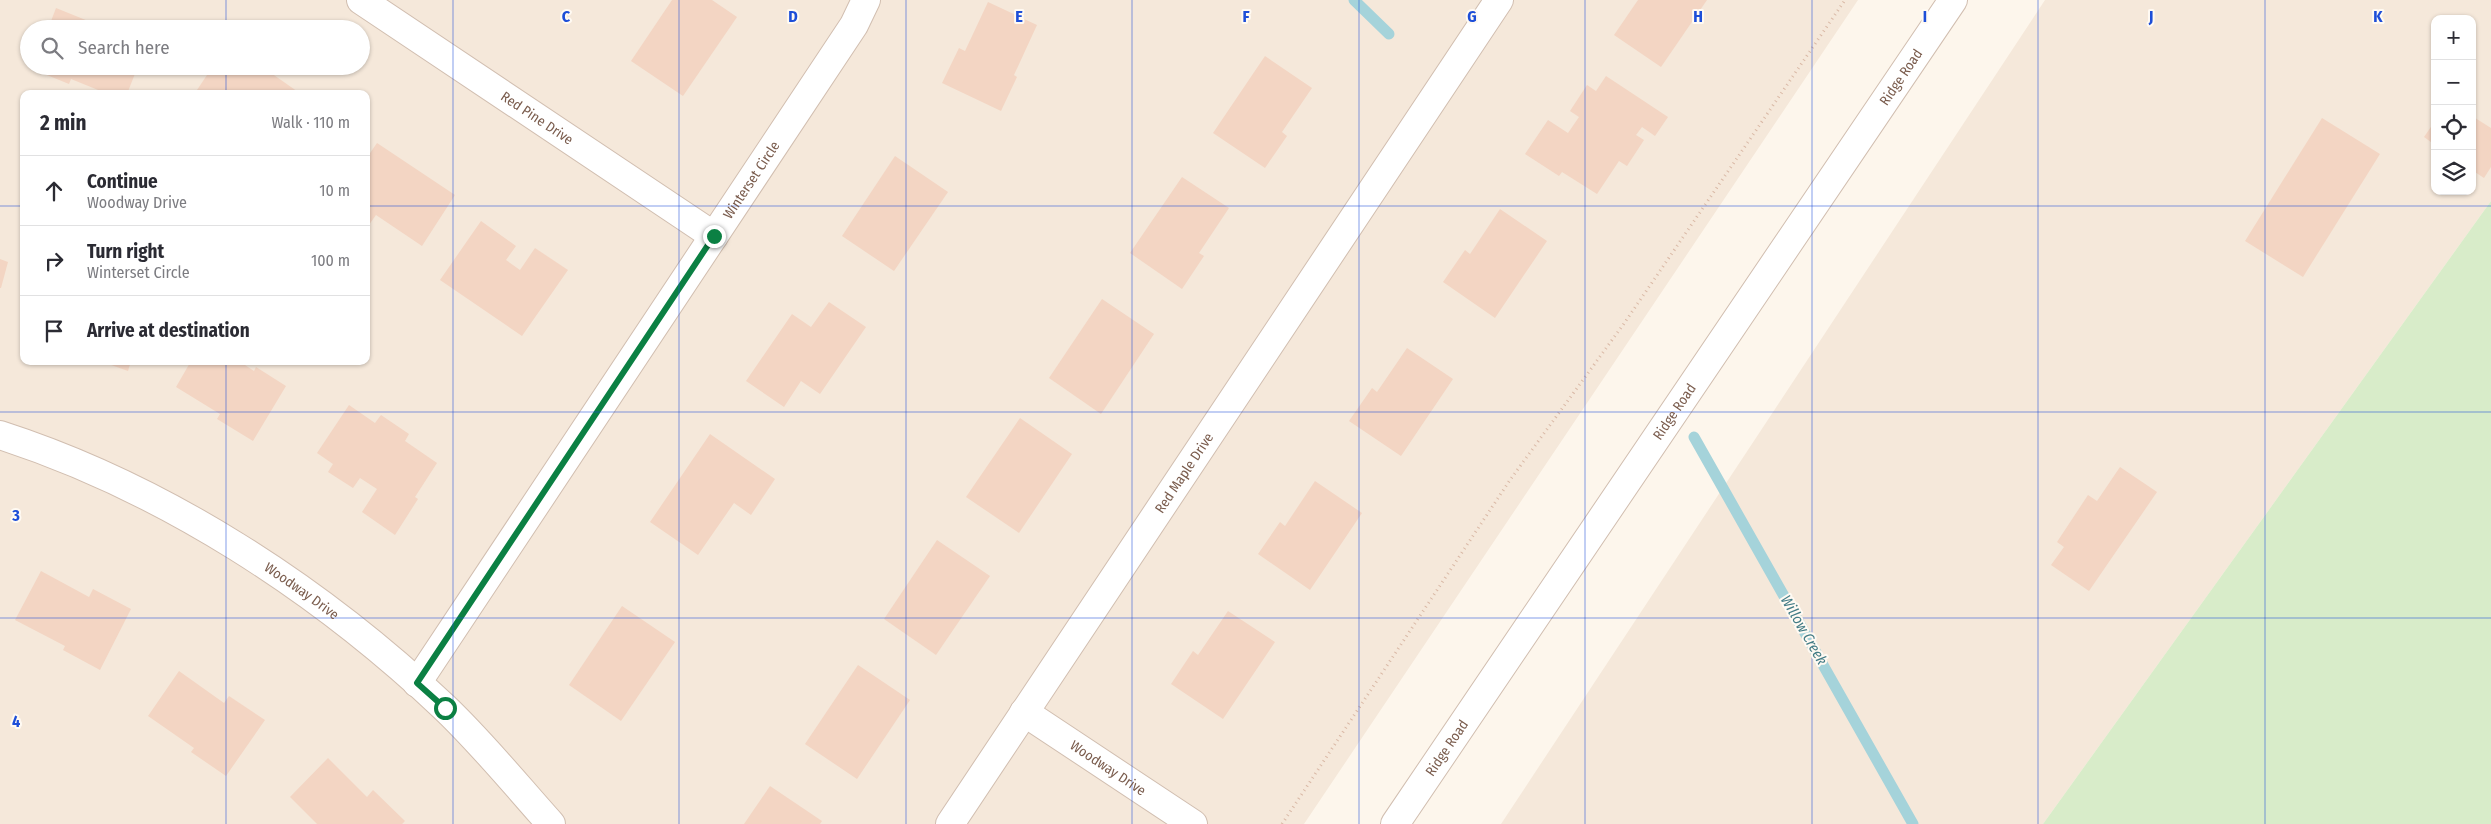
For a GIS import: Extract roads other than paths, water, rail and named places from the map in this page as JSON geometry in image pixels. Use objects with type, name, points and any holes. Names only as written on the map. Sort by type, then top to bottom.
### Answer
[{"type":"street","name":"Red Pine Drive","points":[[361,0],[714,236]]},
{"type":"street","name":"Winterset Circle","points":[[417,683],[854,26],[866,0]]},
{"type":"street","name":"Red Maple Drive","points":[[950,824],[1499,0]]},
{"type":"street","name":"Ridge Road","points":[[1395,824],[1953,0]]},
{"type":"street","name":"Woodway Drive","points":[[0,435],[83,467],[183,515],[242,550],[349,625],[445,708],[551,824]]},
{"type":"street","name":"Woodway Drive","points":[[1024,712],[1193,824]]},
{"type":"waterway","name":"Willow Creek","points":[[1354,0],[1389,34]]},
{"type":"waterway","name":"Willow Creek","points":[[1694,437],[1913,824]]}]
